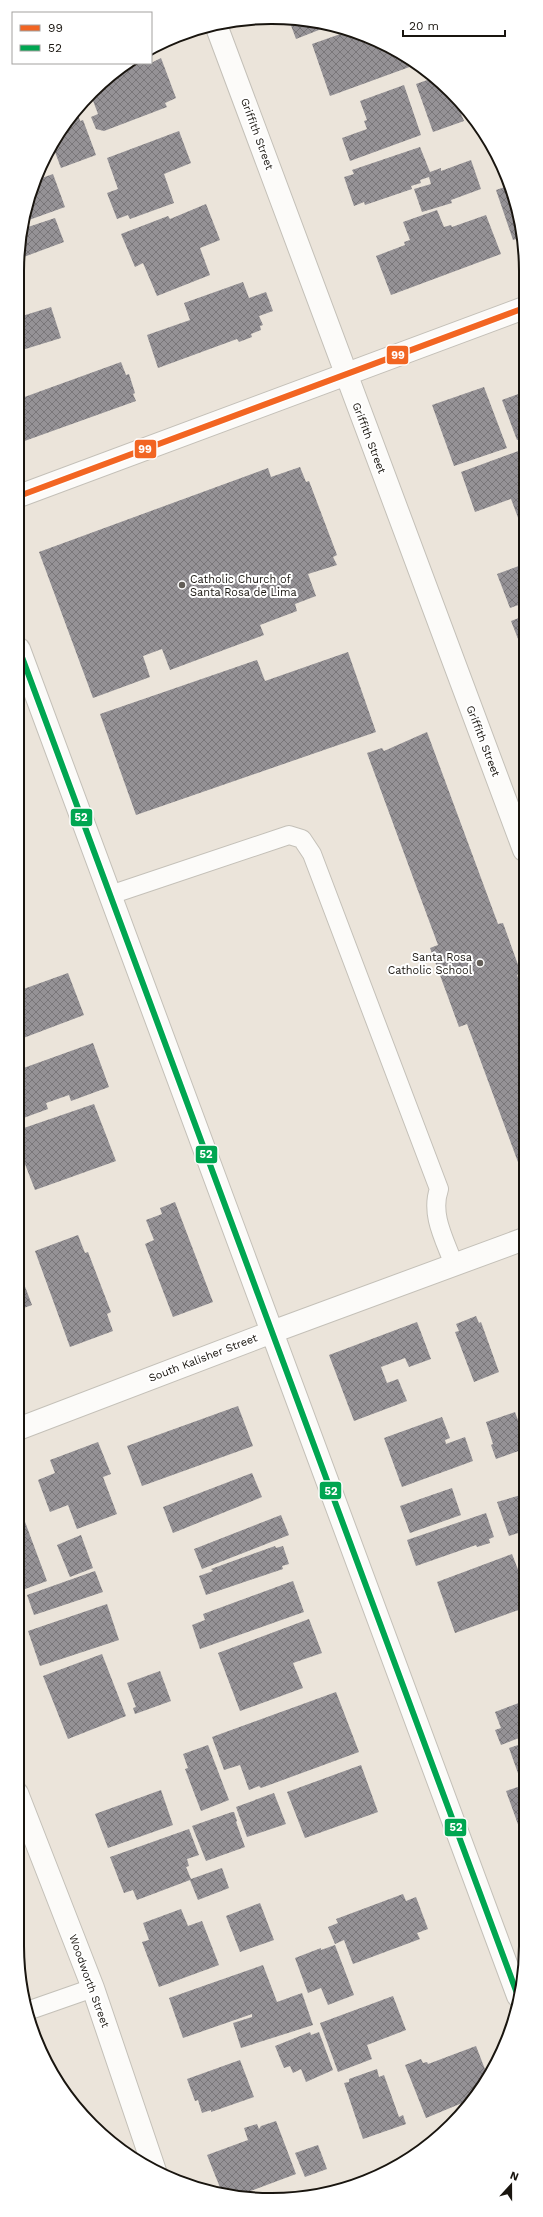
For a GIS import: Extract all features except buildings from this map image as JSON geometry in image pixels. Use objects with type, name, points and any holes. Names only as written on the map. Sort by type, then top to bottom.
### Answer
[{"type":"street","name":"Griffith Street","points":[[218,30],[519,837]]},
{"type":"street","points":[[24,494],[519,310]]},
{"type":"street","points":[[24,663],[515,1988]]},
{"type":"street","name":"South Kalisher Street","points":[[24,1427],[272,1332],[519,1241]]},
{"type":"street","name":"Woodworth Street","points":[[24,1812],[93,1988],[152,2162]]},
{"type":"lane","points":[[110,895],[289,835],[302,839],[312,854],[439,1189],[434,1202],[437,1217],[454,1265]]},
{"type":"lane","points":[[32,2009],[93,1988]]},
{"type":"transit line","name":"99","points":[[24,494],[519,310]]},
{"type":"transit line","name":"52","points":[[24,662],[515,1988]]},
{"type":"place","name":"Catholic Church of Santa Rosa de Lima","points":[[182,585]]},
{"type":"place","name":"Santa Rosa Catholic School","points":[[480,963]]}]
